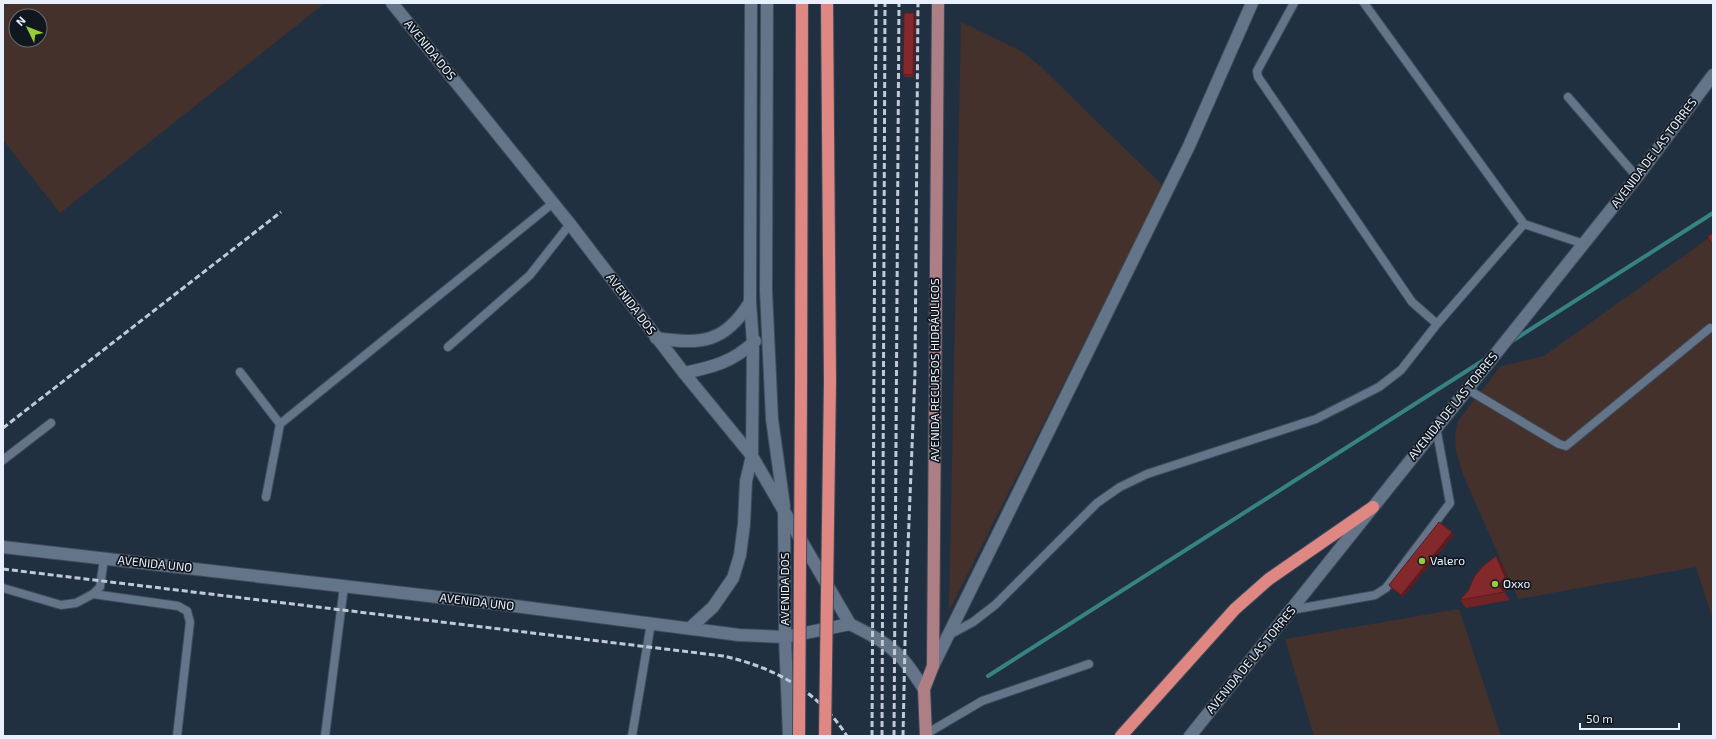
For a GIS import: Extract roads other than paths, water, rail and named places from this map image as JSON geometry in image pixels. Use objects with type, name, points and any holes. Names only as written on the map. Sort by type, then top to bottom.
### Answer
[{"type":"highway","points":[[799,736],[802,3]]},
{"type":"highway","points":[[826,736],[830,381],[827,3]]},
{"type":"highway","points":[[1121,736],[1235,609],[1269,579],[1373,507]]},
{"type":"main road","name":"AVENIDA DOS","points":[[392,3],[570,224],[656,338],[752,456],[784,512],[785,637],[789,736]]},
{"type":"main road","points":[[690,628],[713,607],[733,578],[740,555],[744,524],[746,481],[752,456],[753,343],[750,302],[751,3]]},
{"type":"main road","points":[[767,3],[766,291],[772,419],[784,512],[850,624],[882,641],[894,650],[904,661],[924,689]]},
{"type":"main road","name":"AVENIDA RECURSOS HIDRÁULICOS","points":[[927,735],[924,689],[933,666],[938,3]]},
{"type":"main road","points":[[933,666],[1189,146],[1252,3]]},
{"type":"main road","name":"AVENIDA DE LAS TORRES","points":[[1190,736],[1584,244],[1637,177],[1713,75]]},
{"type":"main road","points":[[656,338],[693,342],[710,339],[726,331],[742,316],[750,302]]},
{"type":"main road","points":[[684,373],[724,362],[744,352],[768,329]]},
{"type":"main road","name":"AVENIDA UNO","points":[[3,547],[344,586],[739,635],[785,637],[850,624]]},
{"type":"lane","points":[[1294,3],[1257,70],[1258,77],[1412,302],[1437,324]]},
{"type":"lane","points":[[1364,3],[1524,224],[1584,244]]},
{"type":"lane","points":[[1568,97],[1637,177]]},
{"type":"lane","points":[[266,496],[280,424],[553,203]]},
{"type":"lane","points":[[448,347],[530,275],[570,224]]},
{"type":"lane","points":[[948,635],[973,622],[994,605],[1097,503],[1120,487],[1147,474],[1316,419],[1379,386],[1401,370],[1437,324],[1524,224]]},
{"type":"lane","points":[[1469,386],[1559,444],[1566,446],[1710,328]]},
{"type":"lane","points":[[240,372],[280,424]]},
{"type":"lane","points":[[3,460],[51,423]]},
{"type":"lane","points":[[1291,610],[1375,595],[1386,588],[1450,503],[1436,427]]},
{"type":"lane","points":[[3,588],[61,605],[76,603],[93,594],[100,587],[104,559]]},
{"type":"lane","points":[[325,736],[344,586]]},
{"type":"lane","points":[[93,594],[178,606],[187,611],[190,622],[177,736]]},
{"type":"lane","points":[[632,736],[651,623]]},
{"type":"lane","points":[[927,735],[982,700],[1090,664]]},
{"type":"waterway","points":[[1509,343],[1713,213]]},
{"type":"waterway","points":[[988,676],[1487,358]]},
{"type":"railway","points":[[872,736],[876,3]]},
{"type":"railway","points":[[882,736],[885,3]]},
{"type":"railway","points":[[894,736],[899,3]]},
{"type":"railway","points":[[903,736],[906,596],[915,373],[918,3]]},
{"type":"railway","points":[[3,428],[281,212]]},
{"type":"railway","points":[[3,569],[723,656],[760,667],[793,683],[823,706],[847,736]]},
{"type":"place","name":"Valero","points":[[1422,561]]},
{"type":"place","name":"Oxxo","points":[[1495,584]]}]
